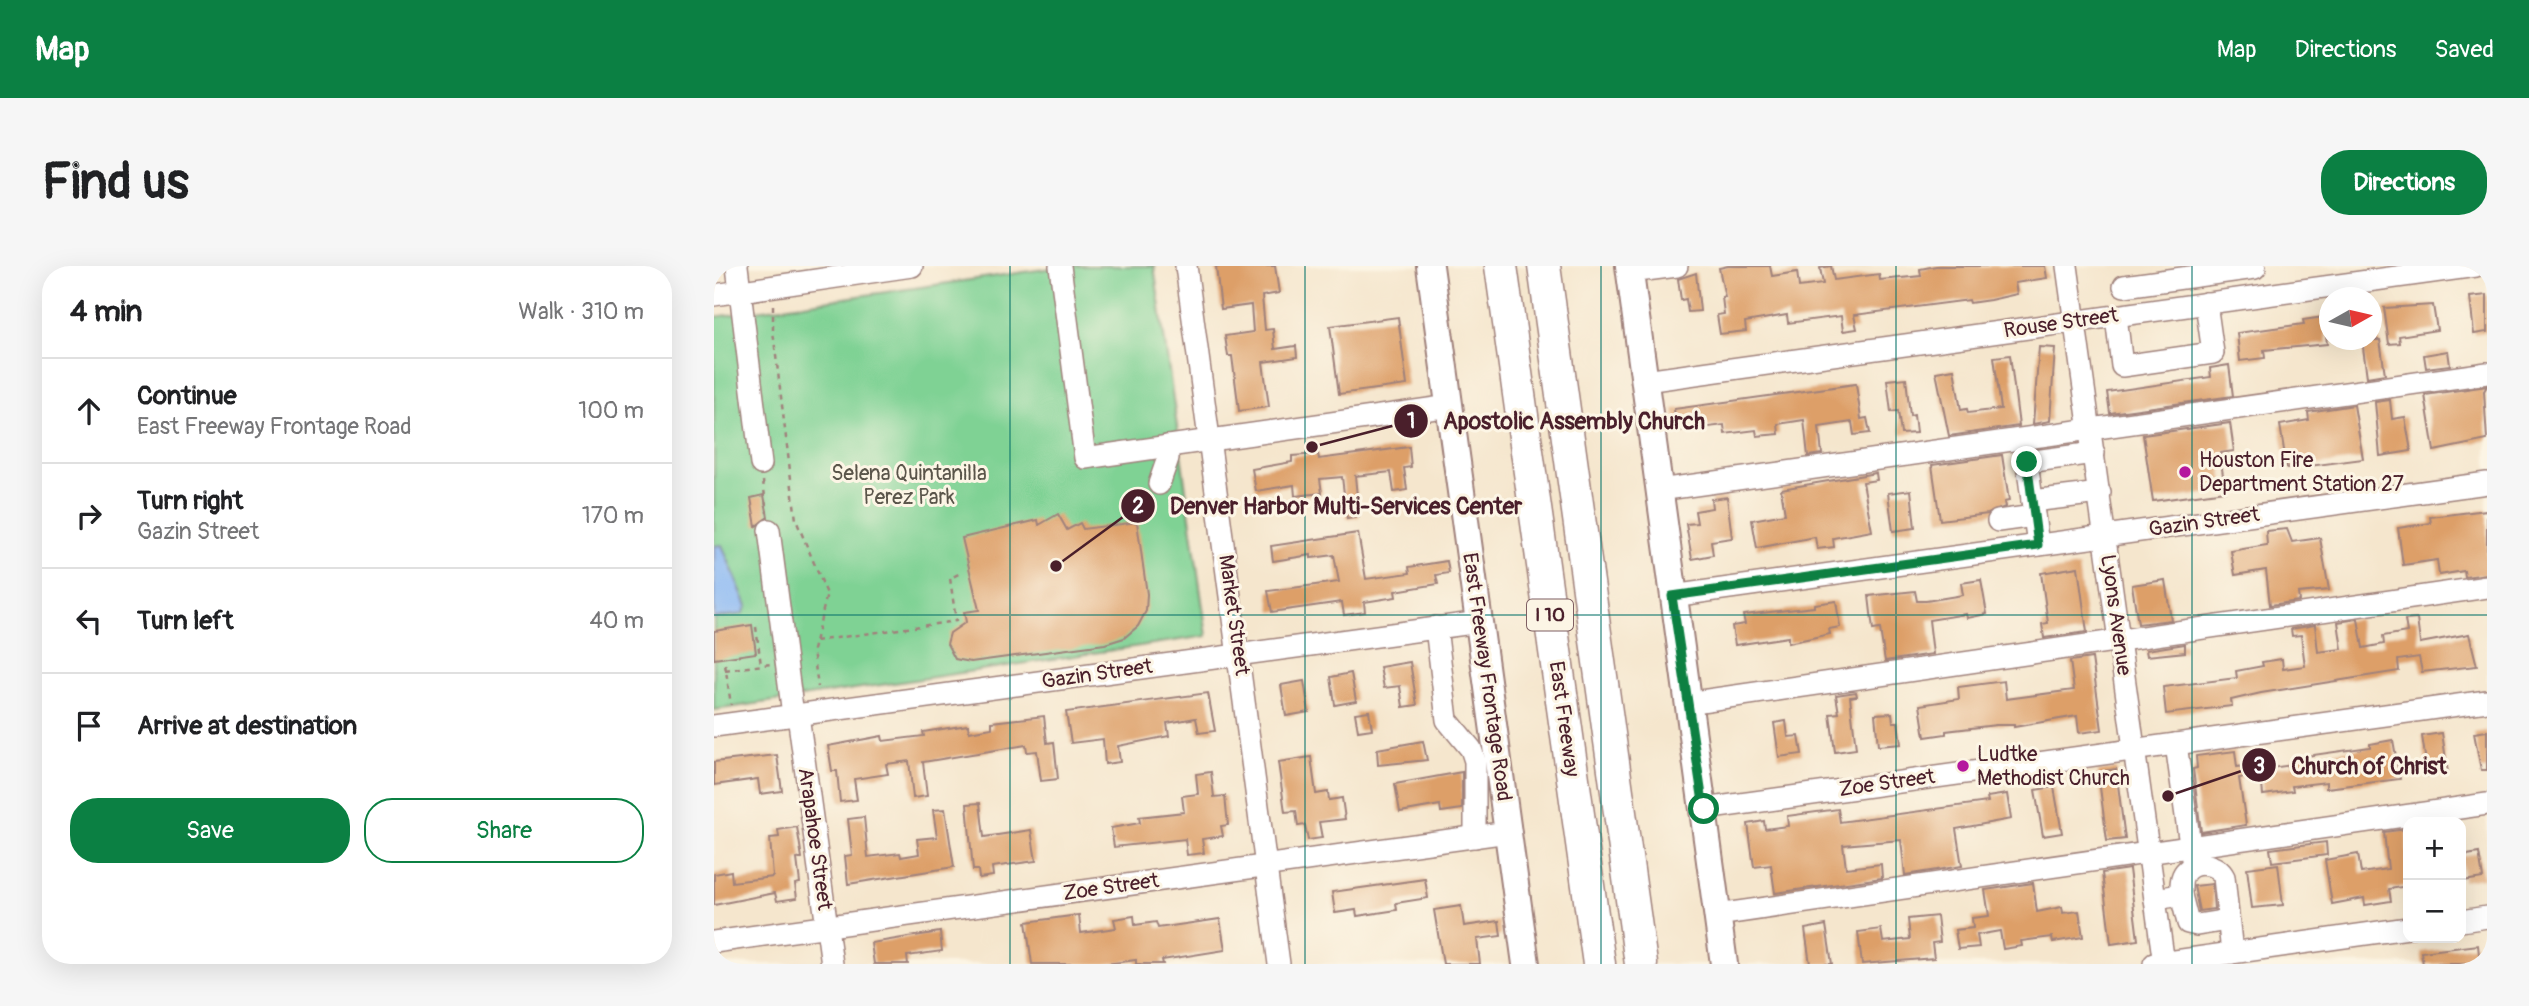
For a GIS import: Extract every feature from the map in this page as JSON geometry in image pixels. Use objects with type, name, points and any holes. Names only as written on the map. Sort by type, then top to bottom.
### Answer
[{"type":"highway","name":"East Freeway","points":[[1501,266],[1599,964]]},
{"type":"highway","name":"East Freeway","points":[[1544,266],[1641,964]]},
{"type":"main road","name":"East Freeway Frontage Road","points":[[1430,266],[1527,964]]},
{"type":"main road","points":[[1630,269],[1672,596],[1724,964]]},
{"type":"street","points":[[737,266],[761,464]]},
{"type":"street","points":[[714,295],[912,266]]},
{"type":"street","points":[[1060,266],[1085,458],[1450,406]]},
{"type":"street","name":"Market Street","points":[[1186,266],[1279,964]]},
{"type":"street","points":[[1630,269],[1677,266]]},
{"type":"street","name":"Lyons Avenue","points":[[2067,266],[2135,749],[2161,964]]},
{"type":"street","name":"Rouse Street","points":[[1645,381],[2476,266]]},
{"type":"street","points":[[2124,286],[2255,268]]},
{"type":"street","points":[[2116,316],[2122,366],[2213,353],[2206,303]]},
{"type":"street","points":[[1659,489],[2487,373]]},
{"type":"street","points":[[1159,484],[1168,458],[1167,446]]},
{"type":"street","points":[[2038,545],[2027,462],[2094,453]]},
{"type":"street","name":"Gazin Street","points":[[1672,596],[2487,484]]},
{"type":"street","points":[[1998,521],[2033,509],[2099,494]]},
{"type":"street","name":"Arapahoe Street","points":[[769,530],[786,662],[832,964]]},
{"type":"street","points":[[1687,703],[2487,587]]},
{"type":"street","name":"Gazin Street","points":[[714,726],[1480,622]]},
{"type":"street","points":[[1436,627],[1447,720],[1471,749],[1475,761],[1475,837]]},
{"type":"street","name":"Zoe Street","points":[[1704,809],[2487,701]]},
{"type":"street","points":[[2176,744],[2192,857],[2181,881],[2181,895],[2188,923],[2197,925],[2228,920]]},
{"type":"street","points":[[1717,915],[2149,854],[2192,857],[2487,804]]},
{"type":"street","name":"Zoe Street","points":[[714,942],[1508,832]]},
{"type":"street","points":[[2192,857],[2214,865],[2224,877],[2232,953]]},
{"type":"street","points":[[2155,899],[2181,895]]},
{"type":"street","points":[[2466,920],[2487,917]]},
{"type":"street","points":[[2161,964],[2403,929]]},
{"type":"path","points":[[773,304],[772,331],[796,520],[827,594],[815,641],[818,687]]},
{"type":"path","points":[[761,464],[769,530]]},
{"type":"path","points":[[815,641],[956,621],[950,578],[961,573]]},
{"type":"path","points":[[756,627],[761,665]]},
{"type":"path","points":[[726,670],[786,662]]},
{"type":"path","points":[[725,664],[736,723]]},
{"type":"green space","name":"Selena Quintanilla Perez Park","points":[[1066,266],[1154,266],[1207,636],[714,710],[714,317]]},
{"type":"water","points":[[722,545],[747,606],[742,614],[714,618],[714,546]]},
{"type":"building","points":[[1216,266],[1275,266],[1279,293],[1262,296],[1265,330],[1273,329],[1275,349],[1296,346],[1297,357],[1263,362],[1269,407],[1239,411],[1232,356],[1228,356],[1225,336],[1253,332],[1251,305],[1221,309]]},
{"type":"building","points":[[1770,266],[1772,276],[1797,272],[1799,287],[1823,284],[1820,268],[1831,266],[1834,280],[1879,274],[1880,280],[1921,276],[1920,269],[1936,266],[2045,266],[2047,278],[2015,283],[2017,294],[1990,300],[1970,303],[1969,300],[1854,315],[1857,329],[1843,331],[1841,316],[1788,323],[1787,315],[1745,322],[1746,331],[1720,334],[1717,315],[1724,314],[1722,297],[1725,297],[1719,268]]},
{"type":"building","points":[[1696,273],[1700,311],[1688,312],[1686,299],[1681,300],[1678,279]]},
{"type":"building","points":[[2487,295],[2487,332],[2474,334],[2470,297]]},
{"type":"building","points":[[2433,305],[2437,330],[2399,336],[2400,343],[2389,344],[2384,308]]},
{"type":"building","points":[[1398,317],[1407,385],[1339,394],[1330,326]]},
{"type":"building","points":[[2319,318],[2319,345],[2264,350],[2265,358],[2240,361],[2237,333],[2304,324],[2303,320]]},
{"type":"building","points":[[2039,347],[2055,348],[2050,421],[2033,424]]},
{"type":"building","points":[[2363,350],[2381,350],[2385,374],[2367,377]]},
{"type":"building","points":[[2448,351],[2450,365],[2426,368],[2424,355]]},
{"type":"building","points":[[2010,355],[2019,426],[1949,436],[1936,372],[1954,369],[1961,410],[1967,409],[1968,413],[2001,409],[1994,357]]},
{"type":"building","points":[[2229,365],[2233,396],[2110,413],[2107,392],[2211,377],[2210,368]]},
{"type":"building","points":[[1906,378],[1910,416],[1914,415],[1916,433],[1901,434],[1898,411],[1891,412],[1887,380]]},
{"type":"building","points":[[1856,384],[1861,419],[1867,418],[1870,433],[1854,435],[1852,422],[1819,427],[1822,454],[1808,456],[1804,420],[1778,424],[1779,434],[1757,436],[1756,430],[1725,434],[1724,425],[1677,431],[1674,409]]},
{"type":"building","points":[[2487,386],[2484,391],[2487,440],[2434,451],[2425,395]]},
{"type":"building","points":[[2390,400],[2392,419],[2405,417],[2411,451],[2380,456],[2375,402]]},
{"type":"building","points":[[2354,405],[2363,459],[2287,469],[2280,425],[2309,420],[2308,412]]},
{"type":"building","name":"Houston Fire Department Station 27","points":[[2230,423],[2234,451],[2220,453],[2225,491],[2153,501],[2143,435]]},
{"type":"building","points":[[1409,447],[1411,467],[1404,468],[1407,490],[1394,492],[1391,472],[1355,476],[1359,517],[1347,519],[1342,477],[1320,479],[1322,493],[1295,496],[1294,485],[1256,491],[1252,469],[1292,462],[1292,456],[1318,454],[1319,459]]},
{"type":"building","points":[[2002,455],[2009,501],[2004,502],[2005,507],[1988,514],[1940,520],[1932,465]]},
{"type":"building","points":[[1876,473],[1877,480],[1863,482],[1872,531],[1833,538],[1834,547],[1817,549],[1815,537],[1757,548],[1752,520],[1785,514],[1781,489]]},
{"type":"building","points":[[1911,490],[1915,528],[1893,531],[1888,493]]},
{"type":"building","points":[[764,495],[768,517],[756,526],[751,498]]},
{"type":"building","points":[[1727,497],[1732,538],[1711,541],[1713,555],[1692,559],[1686,524],[1697,523],[1695,511],[1712,508],[1711,499]]},
{"type":"building","points":[[2487,510],[2487,574],[2465,577],[2464,571],[2439,575],[2437,560],[2403,565],[2398,528],[2431,523],[2430,517]]},
{"type":"building","points":[[1058,514],[1067,530],[1080,523],[1083,529],[1137,522],[1147,594],[1146,611],[1138,626],[1124,638],[1105,644],[971,662],[955,659],[947,644],[950,633],[966,622],[964,612],[979,610],[962,538],[1038,520],[1039,525]]},
{"type":"building","points":[[2287,529],[2292,542],[2320,538],[2329,590],[2298,593],[2299,601],[2270,605],[2266,570],[2235,575],[2231,551],[2267,545],[2266,531]]},
{"type":"building","points":[[1358,533],[1366,579],[1410,573],[1409,567],[1447,561],[1449,573],[1436,575],[1438,584],[1395,591],[1396,597],[1364,602],[1365,612],[1344,615],[1342,602],[1272,612],[1268,591],[1339,582],[1334,555],[1311,558],[1311,555],[1273,561],[1271,546]]},
{"type":"building","points":[[2078,567],[2087,632],[2044,638],[2042,624],[2048,623],[2041,573]]},
{"type":"building","points":[[1981,580],[1987,614],[1967,618],[1966,614],[1929,620],[1933,654],[1885,661],[1880,629],[1873,630],[1869,596],[1915,591],[1917,601],[1926,601],[1963,595],[1961,583]]},
{"type":"building","points":[[2165,580],[2171,620],[2138,624],[2132,585]]},
{"type":"building","points":[[1836,601],[1840,627],[1829,629],[1830,634],[1788,643],[1788,637],[1735,645],[1732,626],[1745,624],[1743,615],[1814,607],[1814,604]]},
{"type":"building","points":[[2358,619],[2363,648],[2384,644],[2383,636],[2407,632],[2405,620],[2417,619],[2420,643],[2469,634],[2477,666],[2422,672],[2419,657],[2398,660],[2399,671],[2261,693],[2231,700],[2232,706],[2166,714],[2163,687],[2237,678],[2236,671],[2263,666],[2262,662],[2282,659],[2283,669],[2305,666],[2301,635],[2292,636],[2291,629],[2315,625],[2318,652],[2342,649],[2338,622]]},
{"type":"building","points":[[752,625],[756,653],[714,659],[714,631]]},
{"type":"building","points":[[2185,644],[2185,652],[2147,656],[2146,650]]},
{"type":"building","points":[[2092,658],[2102,730],[2079,733],[2077,716],[2014,727],[1996,725],[1946,731],[1946,734],[1925,737],[1920,705],[1959,699],[1958,687],[2004,681],[2006,699],[2074,690],[2070,661]]},
{"type":"building","points":[[1410,662],[1417,705],[1403,707],[1400,686],[1384,688],[1380,667]]},
{"type":"building","points":[[1351,673],[1356,701],[1335,705],[1331,677]]},
{"type":"building","points":[[1304,681],[1309,712],[1286,716],[1281,685]]},
{"type":"building","points":[[1856,692],[1857,696],[1850,697],[1856,749],[1835,752],[1830,714],[1839,713],[1836,695]]},
{"type":"building","points":[[1208,693],[1215,731],[1199,733],[1196,718],[1167,723],[1169,736],[1118,746],[1120,762],[1105,764],[1103,739],[1071,743],[1066,712]]},
{"type":"building","points":[[1369,711],[1372,729],[1358,731],[1355,713]]},
{"type":"building","points":[[1892,713],[1893,722],[1898,722],[1901,744],[1878,746],[1875,714]]},
{"type":"building","points":[[1044,716],[1047,743],[1054,742],[1058,779],[1041,781],[1037,751],[1027,752],[1026,745],[923,762],[927,796],[913,798],[909,761],[886,764],[888,774],[854,779],[857,800],[840,802],[837,771],[832,771],[828,746],[882,736],[883,741],[924,736],[923,732],[968,725],[969,732],[992,728],[992,722]]},
{"type":"building","points":[[1786,721],[1788,737],[1799,736],[1802,754],[1779,757],[1774,723]]},
{"type":"building","points":[[2487,731],[2487,770],[2481,770],[2474,733]]},
{"type":"building","points":[[2442,733],[2448,773],[2428,776],[2422,736]]},
{"type":"building","points":[[2393,740],[2400,779],[2326,788],[2326,782],[2292,786],[2293,791],[2263,795],[2261,775],[2239,778],[2246,825],[2201,832],[2193,769],[2197,768],[2196,756],[2235,751],[2237,767],[2270,762],[2271,768],[2293,765],[2292,758],[2370,747],[2370,744]]},
{"type":"building","points":[[1423,741],[1427,760],[1378,765],[1377,749]]},
{"type":"building","points":[[777,755],[782,791],[760,794],[758,779],[714,785],[714,762]]},
{"type":"building","points":[[1311,757],[1316,794],[1328,792],[1329,800],[1342,798],[1345,819],[1319,822],[1322,838],[1308,840],[1305,825],[1298,826],[1296,811],[1285,812],[1278,762]]},
{"type":"building","points":[[2116,769],[2125,839],[2107,841],[2098,772]]},
{"type":"building","points":[[1211,772],[1214,797],[1225,796],[1228,825],[1221,826],[1223,836],[1202,839],[1204,853],[1187,855],[1185,839],[1114,847],[1111,828],[1140,823],[1139,817],[1184,812],[1182,796],[1198,794],[1196,774]]},
{"type":"building","points":[[1462,772],[1462,809],[1441,812],[1440,805],[1400,812],[1395,784]]},
{"type":"building","points":[[2054,787],[2062,833],[2043,836],[2035,790]]},
{"type":"building","points":[[2007,794],[2011,819],[1956,829],[1962,866],[1905,875],[1901,840],[1843,845],[1846,868],[1881,864],[1882,878],[1775,893],[1771,865],[1754,867],[1748,824],[1764,821],[1765,829],[1788,826],[1787,816],[1838,809],[1840,822],[1988,802],[1987,797]]},
{"type":"building","points":[[980,803],[984,837],[1031,830],[1036,861],[992,867],[993,876],[979,878],[978,870],[973,870],[967,804]]},
{"type":"building","points":[[945,809],[954,867],[848,884],[845,856],[852,855],[848,819],[864,817],[868,857],[900,853],[901,857],[919,854],[917,839],[937,837],[933,810]]},
{"type":"building","points":[[797,827],[802,858],[797,859],[800,883],[795,884],[797,898],[777,901],[775,893],[714,905],[714,874],[731,871],[732,882],[773,877],[770,838],[779,837],[778,830]]},
{"type":"building","points":[[2403,830],[2403,887],[2389,889],[2391,901],[2365,905],[2364,898],[2332,904],[2325,860],[2358,854],[2361,873],[2388,869],[2384,832]]},
{"type":"building","points":[[2326,842],[2327,855],[2272,862],[2270,849]]},
{"type":"building","points":[[2479,853],[2483,878],[2466,881],[2466,855]]},
{"type":"building","points":[[2278,864],[2283,905],[2252,908],[2247,868]]},
{"type":"building","points":[[2129,869],[2138,940],[2111,944],[2102,873]]},
{"type":"building","points":[[1425,879],[1428,898],[1396,903],[1397,910],[1357,916],[1356,910],[1335,913],[1332,892]]},
{"type":"building","points":[[2033,883],[2037,912],[2062,907],[2063,913],[2079,911],[2083,937],[2053,942],[2052,937],[2021,941],[2022,946],[2003,949],[2000,931],[1977,935],[1979,947],[1958,949],[1955,930],[1973,928],[1972,918],[1989,916],[1985,890]]},
{"type":"building","points":[[2212,884],[2214,909],[2199,911],[2194,886]]},
{"type":"building","points":[[1461,906],[1464,926],[1499,921],[1501,936],[1477,939],[1480,964],[1443,964],[1434,910]]},
{"type":"building","points":[[1079,915],[1081,933],[1116,928],[1114,919],[1134,916],[1135,925],[1156,922],[1158,928],[1220,919],[1225,950],[1162,960],[1163,964],[1136,964],[1136,960],[1106,964],[1032,964],[1026,922]]},
{"type":"building","points":[[1937,916],[1940,942],[1932,943],[1934,958],[1862,964],[1858,932],[1881,929],[1883,942],[1910,939],[1908,919]]},
{"type":"building","points":[[1826,925],[1832,964],[1810,964],[1805,929]]},
{"type":"building","points":[[940,932],[942,951],[907,956],[908,964],[874,964],[871,943]]},
{"type":"building","points":[[2478,945],[2480,964],[2423,964],[2421,952]]},
{"type":"place","name":"Apostolic Assembly Church","points":[[1312,447]]},
{"type":"place","name":"Houston Fire Department Station 27","points":[[2185,472]]},
{"type":"place","name":"Denver Harbor Multi-Services Center","points":[[1056,566]]},
{"type":"place","name":"Ludtke Methodist Church","points":[[1963,766]]},
{"type":"place","name":"Church of Christ","points":[[2168,796]]},
{"type":"route","points":[[1704,809],[1672,596],[2038,545],[2027,462]]}]
